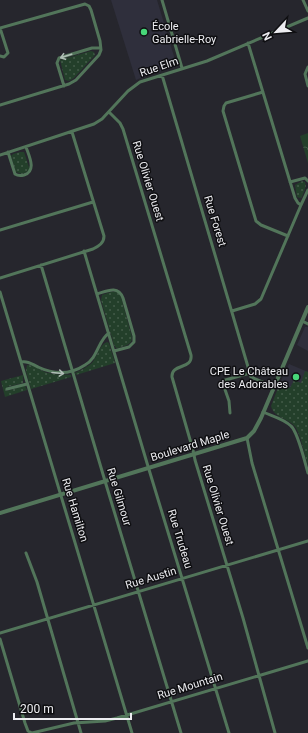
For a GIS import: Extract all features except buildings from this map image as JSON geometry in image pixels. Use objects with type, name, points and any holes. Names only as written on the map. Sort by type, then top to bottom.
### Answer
[{"type":"street","points":[[162,0],[182,68]]},
{"type":"street","points":[[303,0],[308,11]]},
{"type":"street","points":[[0,56],[4,57],[8,53],[0,28],[85,4],[90,8],[101,48],[99,55],[76,80],[64,86],[0,104]]},
{"type":"street","name":"Rue Elm","points":[[0,155],[97,123],[134,86],[143,80],[207,60],[308,18]]},
{"type":"street","points":[[248,43],[296,201],[302,205]]},
{"type":"street","points":[[64,86],[57,65],[59,58],[92,48],[101,48]]},
{"type":"street","points":[[308,68],[305,74],[308,86]]},
{"type":"street","name":"Rue Forest","points":[[162,75],[250,373]]},
{"type":"street","points":[[263,92],[226,103],[223,112],[256,221],[261,225],[288,236]]},
{"type":"street","name":"Rue Olivier Ouest","points":[[109,112],[120,123],[123,129],[191,355],[191,360],[189,363],[176,369],[172,376],[276,733]]},
{"type":"street","points":[[0,278],[96,248],[102,243],[104,236],[72,132]]},
{"type":"street","points":[[8,152],[15,174],[19,176],[30,172],[32,168],[26,147]]},
{"type":"street","points":[[290,182],[305,178],[308,181]]},
{"type":"street","points":[[232,311],[255,304],[259,301],[308,190]]},
{"type":"street","points":[[0,230],[93,202]]},
{"type":"street","name":"Rue Trudeau","points":[[84,251],[148,468],[229,733]]},
{"type":"street","name":"Rue Gilmour","points":[[41,265],[181,733]]},
{"type":"street","points":[[97,294],[116,290],[120,292],[123,298],[134,336],[134,342],[132,345],[114,351]]},
{"type":"street","name":"Rue Hamilton","points":[[0,292],[132,733]]},
{"type":"street","name":"Boulevard Maple","points":[[0,513],[247,438],[256,428],[308,307]]},
{"type":"street","points":[[302,321],[308,324]]},
{"type":"street","points":[[21,362],[26,361],[49,372],[73,372],[90,362],[108,333]]},
{"type":"street","points":[[230,413],[222,381],[250,373],[252,378],[274,387]]},
{"type":"street","points":[[7,389],[28,384]]},
{"type":"street","points":[[263,412],[284,421],[293,427],[308,473]]},
{"type":"street","points":[[247,438],[252,463],[308,648]]},
{"type":"street","name":"Rue Austin","points":[[0,633],[308,541]]},
{"type":"street","points":[[26,553],[34,572],[81,733]]},
{"type":"street","points":[[0,639],[24,722],[30,732]]},
{"type":"street","name":"Rue Mountain","points":[[30,732],[37,732],[78,722],[105,721],[308,661]]},
{"type":"shaded area","name":"École Gabrielle-Roy","points":[[111,0],[157,0],[176,63],[175,67],[136,80]]},
{"type":"shaded area","points":[[305,327],[308,327],[308,351],[297,345]]},
{"type":"shaded area","name":"CPE Le Château des Adorables","points":[[289,364],[308,372],[303,394],[280,383]]},
{"type":"green space","points":[[91,51],[94,52],[95,55],[74,78],[69,81],[65,80],[60,60]]},
{"type":"green space","points":[[308,133],[308,163],[300,136]]},
{"type":"green space","points":[[24,152],[29,167],[29,171],[22,174],[16,172],[11,156]]},
{"type":"green space","points":[[302,181],[305,182],[306,186],[302,197],[300,198],[297,197],[295,185]]},
{"type":"green space","points":[[111,292],[118,292],[121,297],[132,337],[131,342],[126,346],[118,348],[114,345],[101,300],[102,295]]},
{"type":"green space","points":[[107,342],[109,343],[115,363],[76,375],[75,373],[92,363],[100,348]]},
{"type":"green space","points":[[27,365],[48,373],[71,375],[71,377],[31,389],[26,371]]},
{"type":"green space","points":[[305,371],[308,372],[308,465],[296,428],[290,422],[275,414],[271,406],[280,383],[290,388],[294,380],[301,383]]},
{"type":"green space","points":[[23,375],[23,383],[7,387],[6,389],[7,391],[25,386],[27,390],[5,397],[1,381]]},
{"type":"place","name":"École Gabrielle-Roy","points":[[144,32]]},
{"type":"place","name":"CPE Le Château des Adorables","points":[[296,377]]}]
